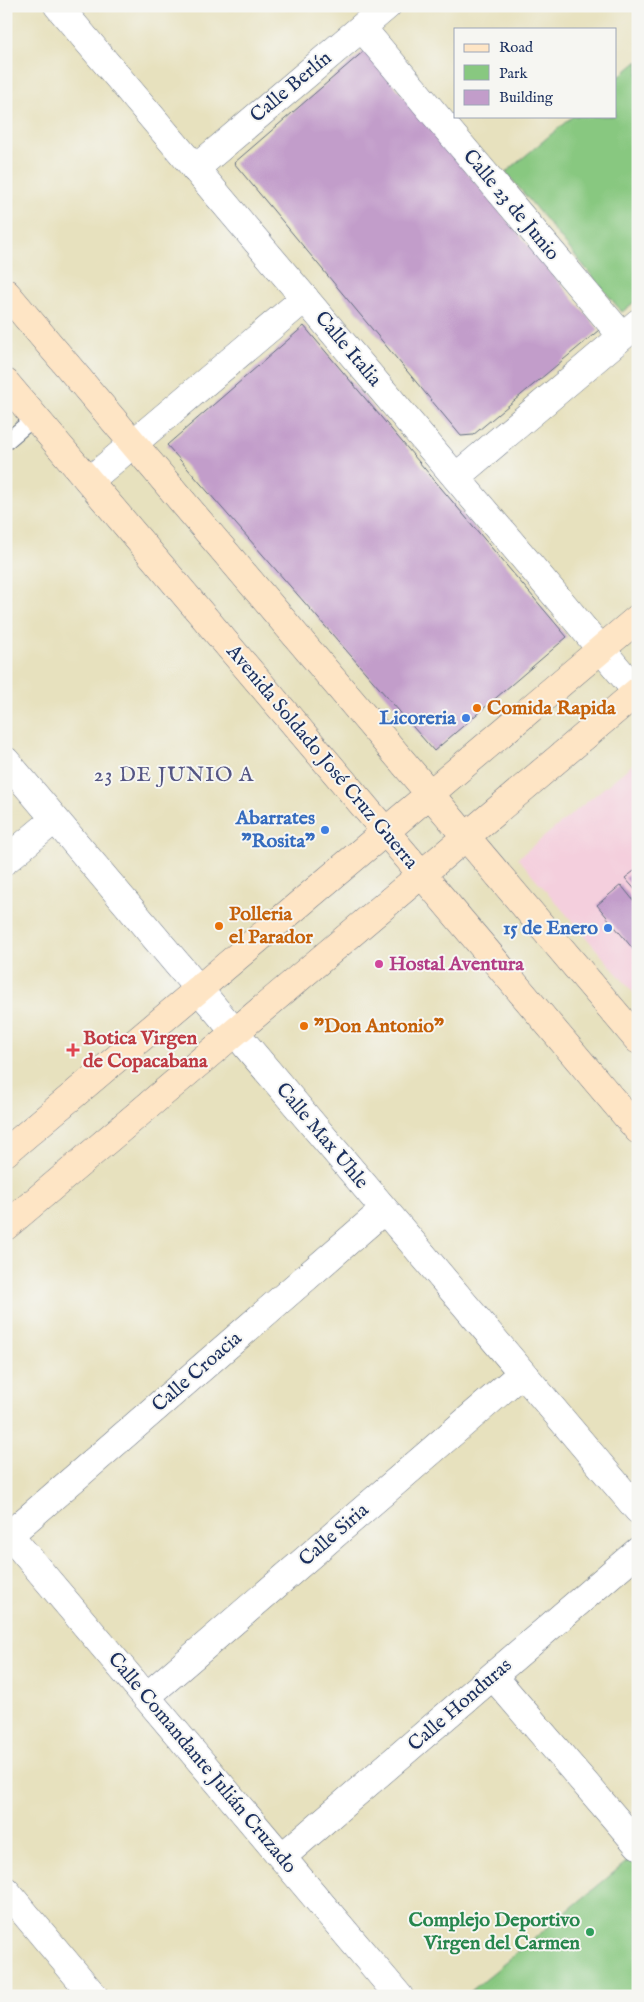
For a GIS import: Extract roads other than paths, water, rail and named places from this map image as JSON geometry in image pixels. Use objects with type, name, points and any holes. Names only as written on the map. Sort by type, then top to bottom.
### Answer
[{"type":"street","name":"Calle Italia","points":[[59,6],[637,691]]},
{"type":"street","name":"Calle Berlín","points":[[195,168],[387,6]]},
{"type":"street","name":"Calle 23 de Junio","points":[[362,28],[630,330]]},
{"type":"street","points":[[6,293],[638,1040]]},
{"type":"street","points":[[89,481],[305,298]]},
{"type":"street","points":[[456,477],[630,330]]},
{"type":"street","name":"Avenida Soldado José Cruz Guerra","points":[[6,383],[638,1130]]},
{"type":"street","points":[[6,1152],[638,618]]},
{"type":"street","points":[[6,1226],[637,691]]},
{"type":"street","name":"Calle Max Uhle","points":[[6,761],[638,1510]]},
{"type":"street","points":[[6,860],[55,819]]},
{"type":"street","name":"Calle Croacia","points":[[8,1533],[384,1210]]},
{"type":"street","name":"Calle Siria","points":[[146,1697],[522,1373]]},
{"type":"street","name":"Calle Comandante Julián Cruzado","points":[[8,1533],[399,1996]]},
{"type":"street","name":"Calle Honduras","points":[[282,1857],[638,1552]]},
{"type":"street","points":[[493,1676],[638,1845]]},
{"type":"street","points":[[6,1891],[94,1996]]},
{"type":"lane","points":[[6,442],[35,417]]},
{"type":"place","name":"Comida Rapida","points":[[477,708]]},
{"type":"place","name":"Licoreria","points":[[466,718]]},
{"type":"place","name":"Abarrates \"Rosita\"","points":[[325,830]]},
{"type":"place","name":"Polleria el Parador","points":[[219,926]]},
{"type":"place","name":"15 de Enero","points":[[608,928]]},
{"type":"place","name":"Hostal Aventura","points":[[379,964]]},
{"type":"place","name":"\"Don Antonio\"","points":[[304,1026]]},
{"type":"place","name":"Botica Virgen de Copacabana","points":[[73,1050]]},
{"type":"place","name":"Complejo Deportivo Virgen del Carmen","points":[[590,1932]]},
{"type":"district","name":"23 DE JUNIO A","points":[[174,775]]}]
